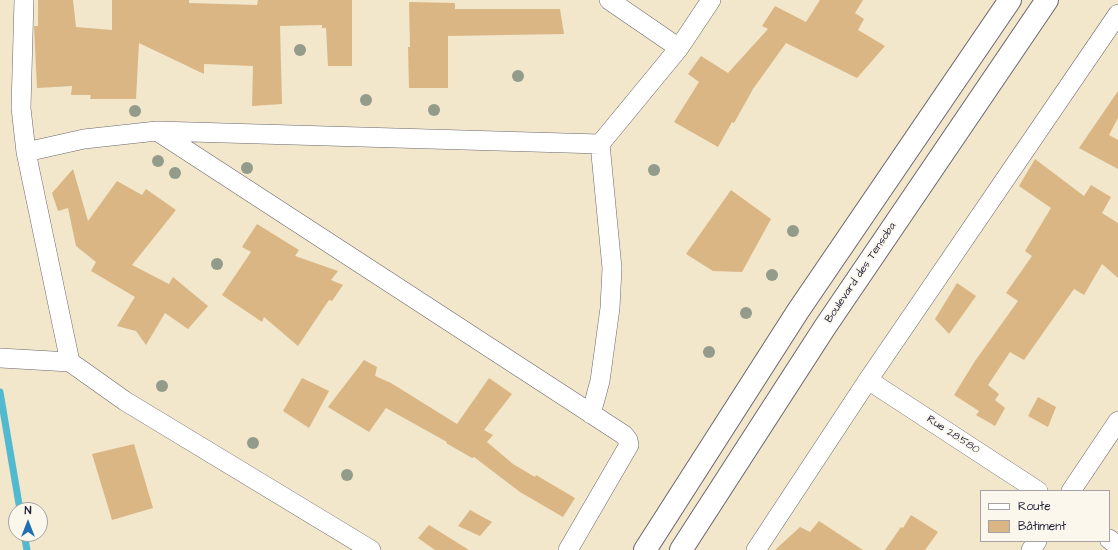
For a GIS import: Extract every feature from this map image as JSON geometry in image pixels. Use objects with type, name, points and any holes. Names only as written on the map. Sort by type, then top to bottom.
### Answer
[{"type":"main road","points":[[645,550],[798,311],[1010,0]]},
{"type":"main road","name":"Boulevard des Tensoba","points":[[681,550],[825,327],[1047,0]]},
{"type":"street","points":[[24,0],[21,108],[26,152],[70,362]]},
{"type":"street","points":[[609,0],[679,48]]},
{"type":"street","points":[[591,414],[600,381],[610,308],[612,268],[600,144],[679,48],[711,0]]},
{"type":"street","points":[[756,550],[868,380],[1118,14]]},
{"type":"street","points":[[26,152],[84,139],[157,131],[600,144]]},
{"type":"street","points":[[157,131],[624,435],[629,444],[568,550]]},
{"type":"street","points":[[0,358],[70,362],[125,401],[370,550]]},
{"type":"street","name":"Rue 28.580","points":[[868,380],[1036,490]]},
{"type":"street","points":[[1073,490],[1118,421]]},
{"type":"building","points":[[38,0],[73,0],[76,27],[112,30],[112,0],[189,0],[189,3],[257,5],[258,0],[352,0],[352,66],[328,66],[326,28],[322,28],[322,25],[280,26],[282,104],[252,106],[253,66],[204,64],[204,74],[139,43],[136,99],[90,99],[91,95],[71,95],[72,86],[37,88],[34,26],[38,26]]},
{"type":"building","points":[[820,0],[863,0],[855,13],[864,19],[858,30],[885,46],[857,78],[786,43],[753,89],[734,123],[732,122],[718,147],[674,122],[699,82],[688,74],[701,56],[728,73],[768,29],[762,26],[775,6],[806,22]]},
{"type":"building","points":[[409,2],[455,3],[455,9],[560,9],[564,34],[448,36],[448,88],[409,88]]},
{"type":"building","points":[[1118,91],[1118,118],[1109,135],[1118,140],[1118,169],[1079,148]]},
{"type":"building","points":[[1035,159],[1084,196],[1091,185],[1111,197],[1102,213],[1118,223],[1118,278],[1102,264],[1084,295],[1074,289],[1024,360],[1010,352],[988,385],[999,394],[995,400],[1005,408],[995,426],[976,415],[979,411],[954,395],[975,361],[1018,301],[1006,293],[1032,256],[1025,251],[1051,208],[1019,186]]},
{"type":"building","points":[[73,169],[88,221],[117,181],[142,195],[146,189],[176,210],[132,265],[169,284],[173,277],[208,306],[188,329],[165,313],[146,345],[136,331],[117,326],[135,297],[91,271],[96,262],[76,246],[68,208],[58,211],[52,193]]},
{"type":"building","points":[[731,190],[771,219],[742,272],[713,271],[686,254]]},
{"type":"building","points":[[257,224],[299,250],[295,256],[338,271],[331,280],[343,285],[332,301],[329,300],[298,346],[264,317],[262,322],[222,295],[251,252],[242,247]]},
{"type":"building","points":[[957,283],[976,296],[949,334],[935,319]]},
{"type":"building","points":[[364,360],[377,367],[375,376],[391,383],[457,424],[489,378],[512,394],[484,430],[493,435],[487,442],[513,464],[535,477],[536,475],[575,498],[563,517],[520,492],[474,457],[472,458],[446,443],[447,442],[386,408],[369,432],[328,407]]},
{"type":"building","points":[[302,378],[329,391],[309,428],[283,411]]},
{"type":"building","points":[[1038,397],[1056,407],[1048,427],[1028,416]]},
{"type":"building","points":[[134,444],[153,508],[112,520],[92,454]]},
{"type":"building","points":[[470,510],[492,522],[480,536],[458,526]]},
{"type":"building","points":[[911,515],[938,532],[925,550],[885,550],[901,527],[903,528]]},
{"type":"building","points":[[819,521],[863,550],[775,550],[800,527],[810,532]]},
{"type":"building","points":[[429,525],[469,550],[435,550],[418,538]]},
{"type":"waterway","points":[[0,392],[19,502]]},
{"type":"waterway","points":[[26,542],[27,550]]}]
